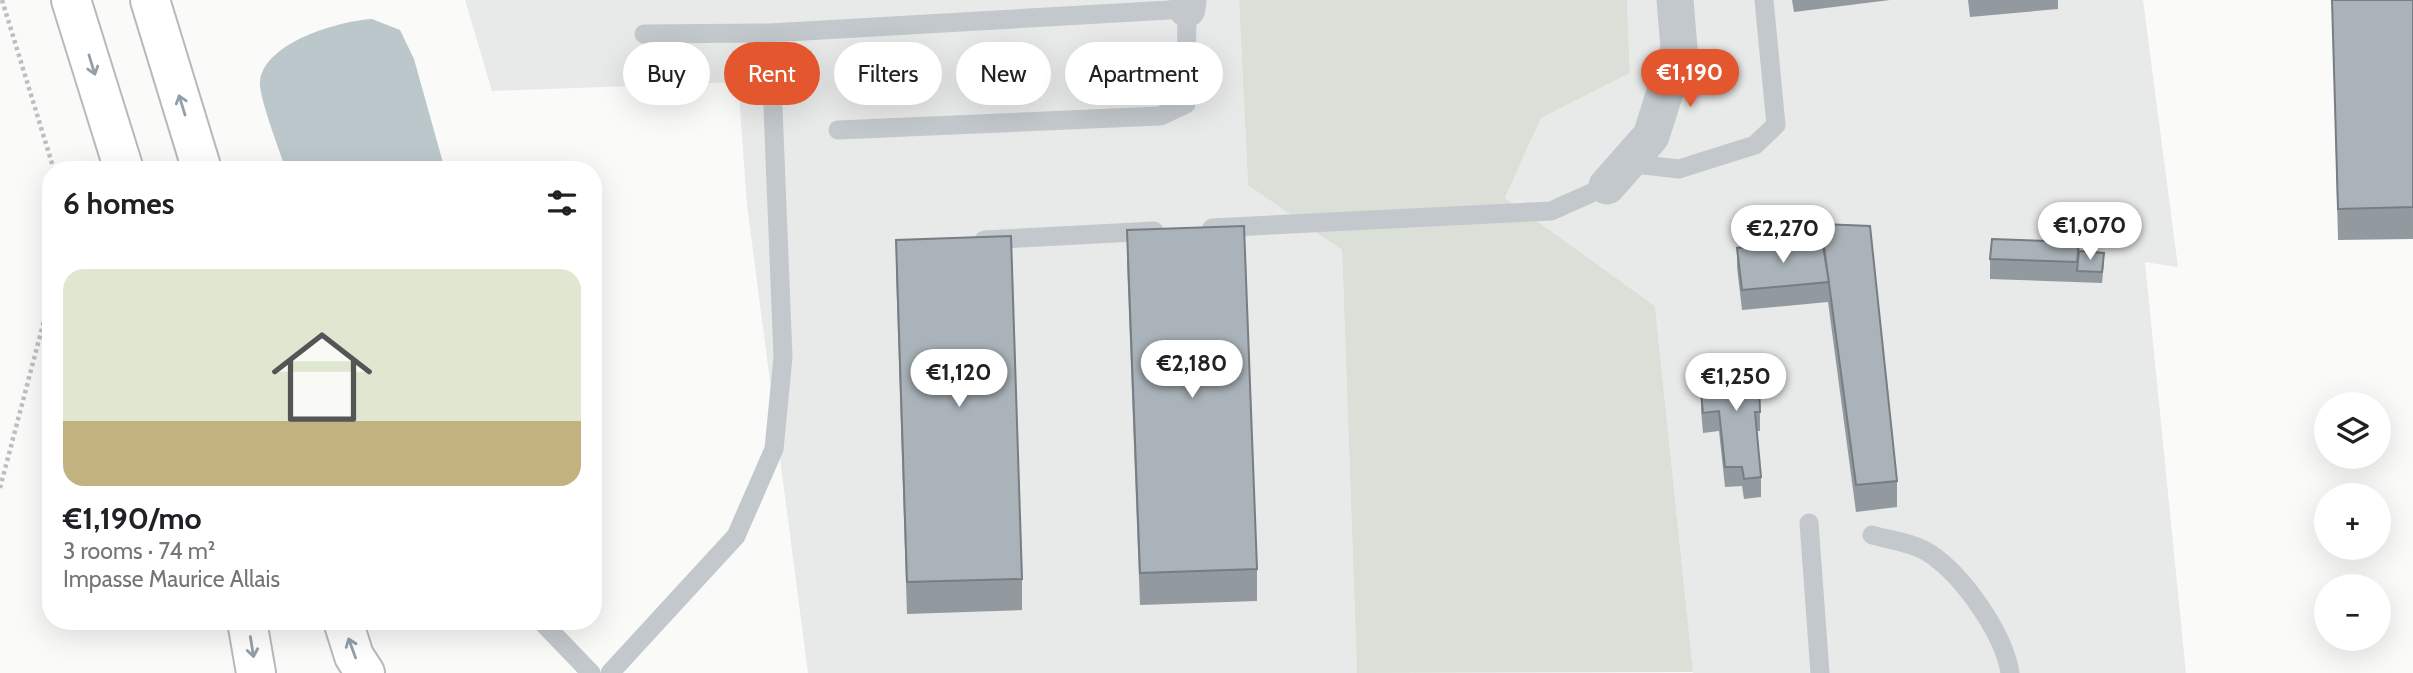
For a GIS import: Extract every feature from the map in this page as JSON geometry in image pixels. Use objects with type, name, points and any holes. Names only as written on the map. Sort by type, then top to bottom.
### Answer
[{"type":"main road","points":[[71,0],[121,161]]},
{"type":"main road","points":[[150,0],[199,161]]},
{"type":"main road","points":[[249,630],[256,673]]},
{"type":"main road","points":[[346,630],[354,656],[365,673]]},
{"type":"street","points":[[1617,174],[1651,136],[1679,48],[1675,0]]},
{"type":"lane","points":[[969,241],[1551,211],[1617,174],[1679,169],[1755,145],[1776,125],[1764,0]]},
{"type":"lane","points":[[643,34],[770,33],[1188,4],[1186,104],[1160,116],[838,130]]},
{"type":"lane","points":[[610,673],[736,536],[775,449],[783,357],[770,33]]},
{"type":"lane","points":[[1809,523],[1821,673]]},
{"type":"lane","points":[[1872,534],[1928,553],[1974,597],[2008,658],[2010,673]]},
{"type":"lane","points":[[550,630],[592,673]]},
{"type":"path","points":[[2,0],[51,161]]},
{"type":"path","points":[[0,488],[42,328]]},
{"type":"shaded area","points":[[465,0],[1239,0],[1248,184],[1342,249],[1357,673],[808,673],[747,205],[740,105],[820,105],[820,42],[724,42],[724,83],[710,83],[710,42],[623,42],[623,86],[492,91]]},
{"type":"shaded area","points":[[1239,0],[1627,0],[1630,73],[1541,118],[1505,198],[1655,306],[1693,672],[1357,673],[1342,250],[1248,185]]},
{"type":"shaded area","points":[[1627,0],[2143,0],[2178,267],[2145,262],[2186,673],[1693,673],[1655,306],[1505,198],[1541,118],[1630,73]]},
{"type":"shaded area","points":[[372,19],[400,30],[414,59],[442,161],[283,161],[260,88],[265,67],[275,55],[306,36]]},
{"type":"building","points":[[2332,0],[2413,0],[2413,207],[2338,209]]},
{"type":"building","points":[[1821,224],[1870,226],[1897,481],[1856,485]]},
{"type":"building","points":[[1244,226],[1257,569],[1140,573],[1127,230]]},
{"type":"building","points":[[1011,236],[1022,579],[907,582],[896,240]]},
{"type":"building","points":[[1992,239],[2079,242],[2077,262],[1990,259]]},
{"type":"building","points":[[1822,240],[1829,282],[1742,290],[1737,248]]},
{"type":"building","points":[[2079,251],[2104,253],[2102,272],[2077,271]]},
{"type":"building","points":[[1748,355],[1750,383],[1759,382],[1760,412],[1755,412],[1761,477],[1744,479],[1742,467],[1725,467],[1719,411],[1703,413],[1701,391],[1716,389],[1714,356]]}]
